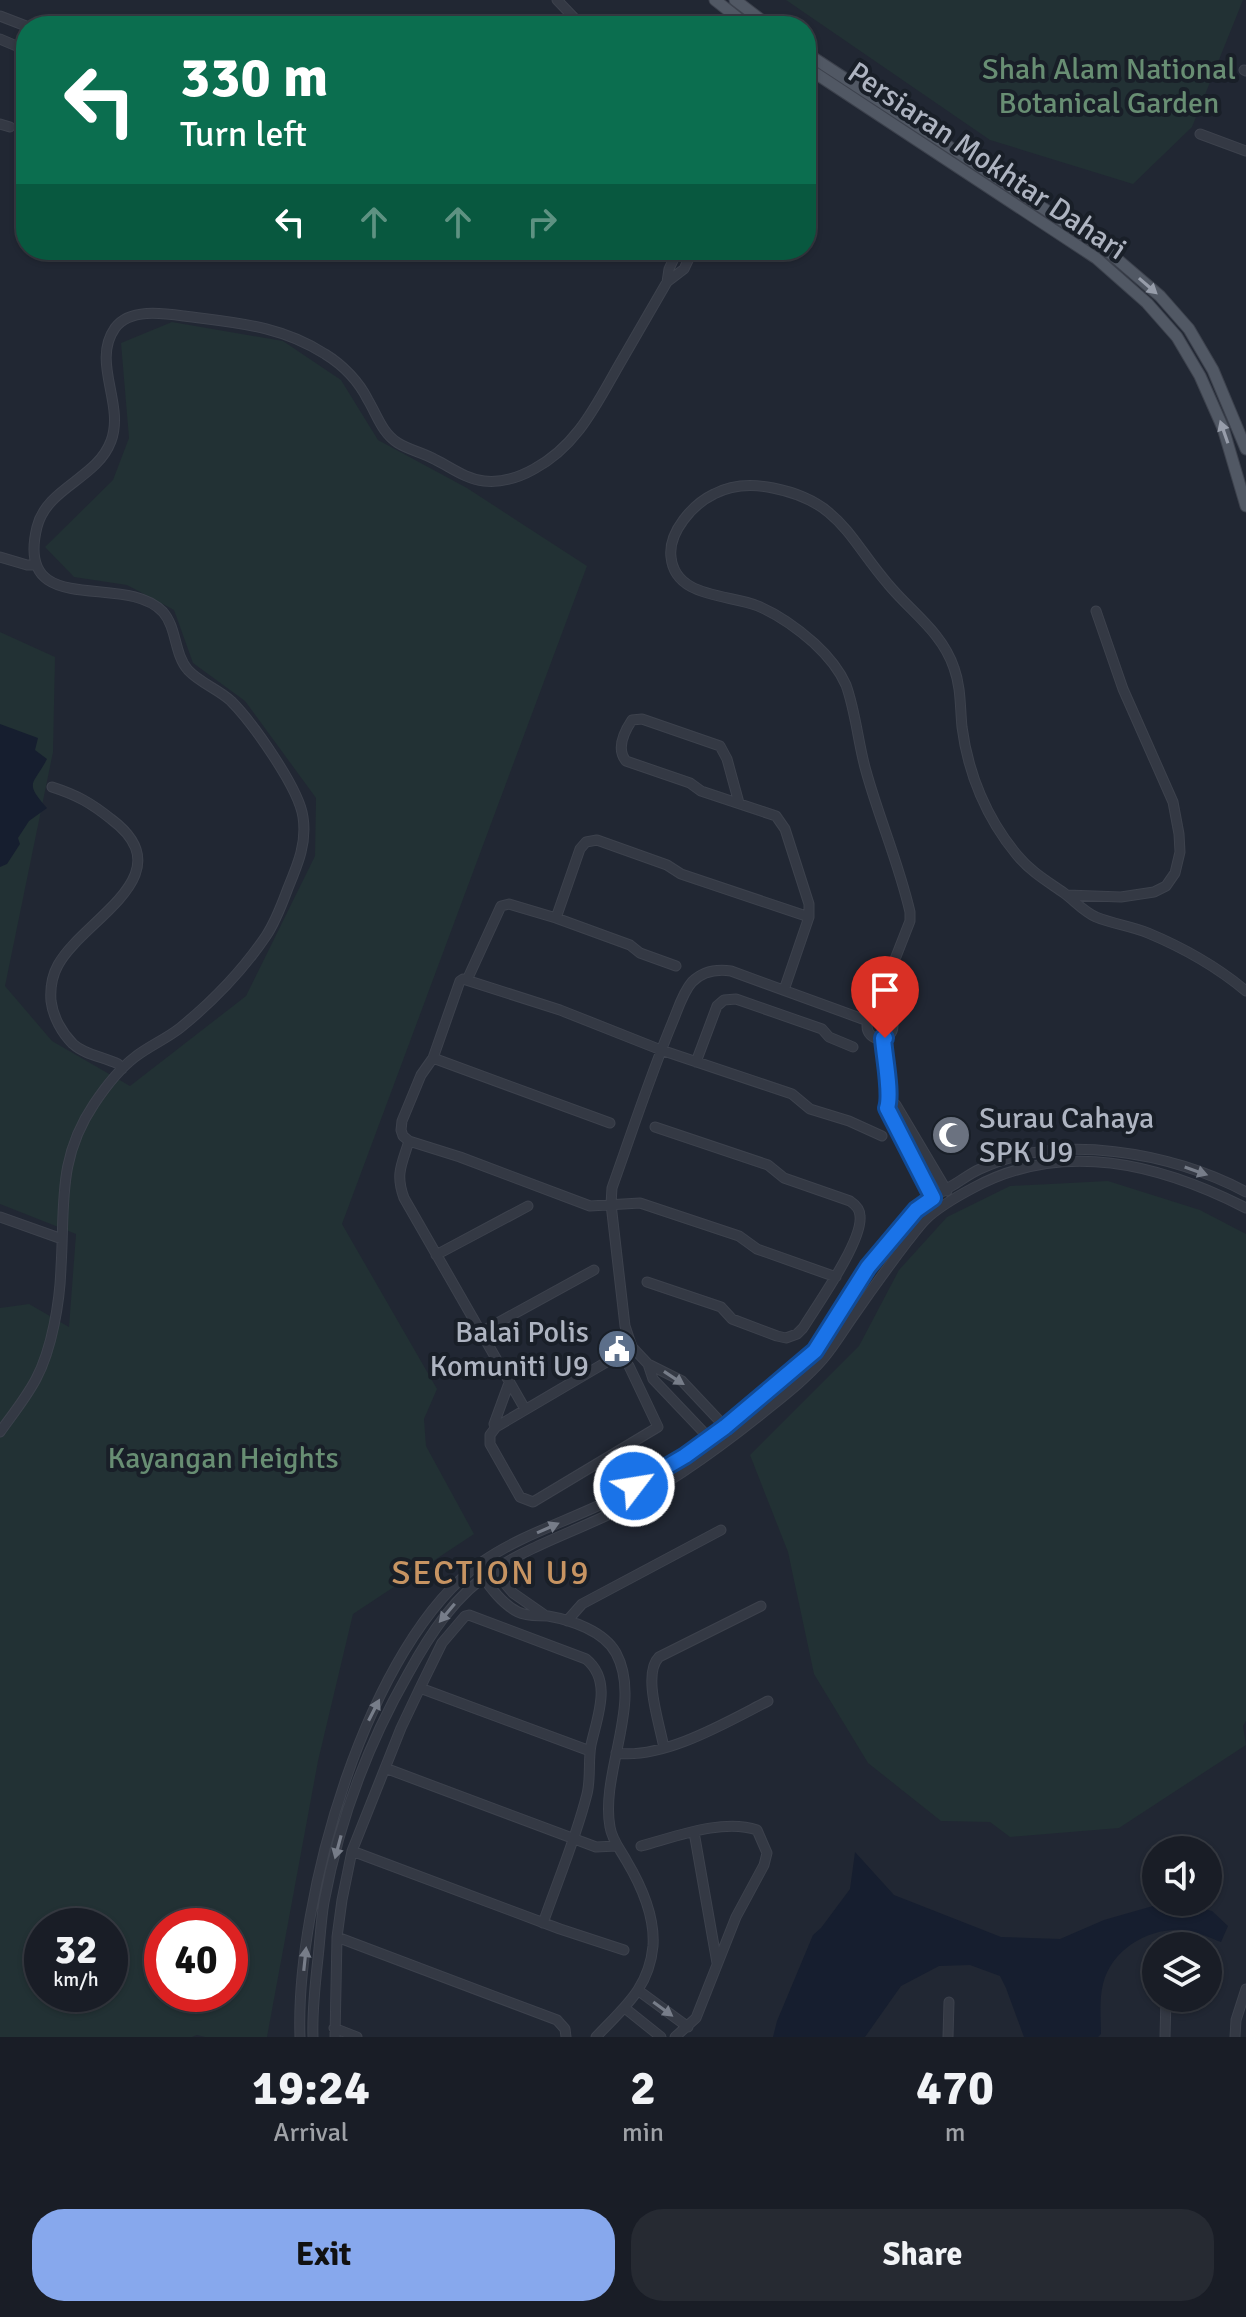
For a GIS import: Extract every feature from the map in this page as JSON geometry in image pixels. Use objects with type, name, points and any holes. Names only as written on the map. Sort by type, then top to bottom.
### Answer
[{"type":"main road","points":[[715,0],[735,16]]},
{"type":"main road","points":[[735,0],[756,16]]},
{"type":"main road","name":"Persiaran Mokhtar Dahari","points":[[816,60],[1104,248],[1160,296],[1189,329],[1213,370],[1246,449]]},
{"type":"main road","name":"Persiaran Mokhtar Dahari","points":[[816,74],[1096,258],[1147,303],[1177,337],[1200,376],[1223,428],[1246,506]]},
{"type":"street","points":[[557,0],[572,16]]},
{"type":"street","points":[[1200,134],[1246,151]]},
{"type":"street","points":[[0,1432],[36,1380],[47,1353],[61,1270],[66,1166],[90,1111],[112,1078],[134,1057],[179,1029],[230,981],[268,933],[300,858],[304,839],[300,803],[289,782],[231,702],[189,670],[181,659],[167,618],[161,611],[151,604],[126,596],[58,586],[47,579],[36,565],[36,531],[48,504],[91,470],[104,456],[114,435],[116,416],[106,370],[112,333],[119,323],[129,317],[174,314],[240,322],[299,340],[322,352],[348,373],[361,387],[385,431],[394,441],[468,478],[503,481],[552,460],[581,430],[667,282],[673,260]]},
{"type":"street","points":[[667,282],[680,273],[687,260]]},
{"type":"street","points":[[884,997],[867,1030],[876,1039],[891,1032],[892,1023],[885,1009],[884,997],[888,977],[910,921],[910,912],[865,770],[846,685],[836,667],[791,623],[760,607],[687,586],[676,573],[671,558],[671,543],[678,529],[699,503],[727,488],[749,485],[787,490],[825,508],[841,522],[885,582],[937,634],[954,668],[960,691],[961,724],[970,771],[988,813],[1017,855],[1038,877],[1096,917],[1145,931],[1199,957],[1246,991]]},
{"type":"street","points":[[0,557],[36,565]]},
{"type":"street","points":[[1067,895],[1121,897],[1154,892],[1166,886],[1175,873],[1180,852],[1173,802],[1123,689],[1096,611]]},
{"type":"street","points":[[739,803],[727,759],[720,746],[642,719],[632,720],[621,750],[626,761],[690,783],[701,791],[776,816],[785,829],[809,904],[809,917],[784,990]]},
{"type":"street","points":[[52,787],[77,795],[122,827],[136,850],[135,878],[118,901],[64,956],[57,967],[51,993],[56,1019],[73,1043],[118,1064],[122,1069]]},
{"type":"street","points":[[556,918],[580,849],[586,842],[597,840],[667,865],[681,874],[809,917]]},
{"type":"street","points":[[676,966],[640,953],[630,945],[556,918],[509,904],[501,906],[465,979],[460,981],[433,1058],[421,1075],[402,1121],[403,1136],[409,1141],[473,1161],[590,1206],[640,1203],[739,1236],[757,1249],[836,1277]]},
{"type":"street","points":[[735,1435],[682,1381],[648,1364],[632,1347],[625,1326],[611,1204],[612,1188],[661,1050],[691,983],[719,969],[871,1018],[883,1013],[890,1019]]},
{"type":"street","points":[[465,979],[598,1023],[661,1050],[792,1094],[810,1109],[849,1121],[882,1136]]},
{"type":"street","points":[[696,1062],[717,1006],[724,1000],[736,999],[822,1029],[829,1037],[853,1047]]},
{"type":"street","points":[[883,1038],[890,1100],[887,1108],[940,1208]]},
{"type":"street","points":[[433,1058],[610,1123]]},
{"type":"street","points":[[890,1100],[896,1105],[953,1200]]},
{"type":"street","points":[[647,1282],[721,1307],[732,1319],[786,1338],[803,1328],[844,1264],[860,1225],[861,1214],[850,1201],[784,1178],[768,1165],[655,1127]]},
{"type":"street","points":[[409,1141],[399,1171],[398,1183],[404,1198],[525,1409]]},
{"type":"street","points":[[300,2037],[305,1952],[320,1872],[334,1816],[361,1738],[402,1656],[433,1608],[461,1577],[522,1539],[608,1501],[685,1456],[725,1427],[815,1351],[868,1267],[916,1210],[980,1169],[1029,1154],[1075,1149],[1152,1157],[1225,1181],[1246,1192]]},
{"type":"street","points":[[313,2037],[312,2016],[324,1903],[347,1813],[373,1743],[401,1686],[428,1638],[470,1588],[493,1570],[529,1550],[617,1511],[658,1488],[735,1435],[825,1358],[924,1220],[991,1178],[1053,1162],[1121,1164],[1171,1175],[1246,1208]]},
{"type":"street","points":[[436,1255],[528,1206]]},
{"type":"street","points":[[0,1217],[62,1239]]},
{"type":"street","points":[[481,1332],[594,1270]]},
{"type":"street","points":[[629,1366],[658,1427],[655,1431],[539,1500],[533,1502],[520,1497],[490,1444],[490,1435],[496,1427],[525,1409],[632,1347]]},
{"type":"street","points":[[648,1364],[653,1379],[718,1448]]},
{"type":"street","points":[[496,1427],[494,1424],[509,1383]]},
{"type":"street","points":[[567,1621],[582,1604],[721,1530]]},
{"type":"street","points":[[505,1584],[513,1559]]},
{"type":"street","points":[[485,1560],[513,1593],[546,1616]]},
{"type":"street","points":[[475,1567],[496,1593],[518,1612],[567,1621],[596,1632],[616,1654],[622,1674],[625,1698],[609,1811],[610,1829],[648,1910],[653,1947],[639,1991],[626,2009],[596,2037]]},
{"type":"street","points":[[470,1588],[496,1593]]},
{"type":"street","points":[[664,1748],[651,1679],[654,1662],[761,1606]]},
{"type":"street","points":[[357,2037],[334,2033],[337,1937],[352,1851],[420,1688],[448,1635],[461,1618],[469,1615],[586,1659],[597,1672],[601,1684],[590,1751],[587,1794],[543,1923]]},
{"type":"street","points":[[420,1688],[590,1751]]},
{"type":"street","points":[[616,1753],[664,1748],[688,1741],[768,1701]]},
{"type":"street","points":[[385,1768],[572,1839],[596,1847],[616,1846]]},
{"type":"street","points":[[641,1846],[730,1826],[757,1830],[767,1853],[764,1865],[736,1917],[696,2018],[675,2037]]},
{"type":"street","points":[[694,1832],[717,1963]]},
{"type":"street","points":[[352,1851],[624,1950]]},
{"type":"street","points":[[337,1937],[557,2020],[566,2034]]},
{"type":"street","points":[[1235,2037],[1236,2020],[1246,1989]]},
{"type":"street","points":[[639,1991],[688,2027]]},
{"type":"street","points":[[948,2037],[949,2002]]},
{"type":"street","points":[[626,2009],[661,2037]]},
{"type":"street","points":[[1165,2037],[1166,2012]]},
{"type":"green space","name":"Shah Alam National Botanical Garden","points":[[786,0],[1243,0],[1192,127],[1133,184],[990,140],[816,21],[816,16],[809,16]]},
{"type":"green space","name":"Kayangan Heights","points":[[172,322],[283,341],[341,380],[378,440],[467,488],[587,566],[342,1224],[437,1389],[424,1419],[426,1446],[474,1534],[353,1614],[318,1761],[267,2037],[0,2037],[0,1308],[29,1304],[69,1327],[76,1234],[0,1204],[0,632],[55,657],[53,752],[5,986],[52,1041],[130,1086],[246,996],[315,856],[316,798],[245,701],[193,663],[174,610],[127,585],[74,577],[45,547],[113,480],[129,438],[121,343]]},
{"type":"green space","points":[[1108,1181],[1200,1210],[1246,1234],[1246,1721],[1243,1726],[1246,1745],[1119,1828],[1010,1837],[990,1822],[941,1821],[868,1763],[814,1674],[788,1552],[750,1455],[859,1346],[899,1270],[947,1217],[1010,1186]]},
{"type":"water","points":[[0,724],[38,738],[35,750],[47,759],[33,787],[47,808],[29,821],[18,838],[20,844],[7,864],[0,867]]},
{"type":"water","points":[[855,1852],[894,1895],[1001,1937],[1060,1939],[1104,1920],[1142,1909],[1142,1916],[1217,1916],[1228,1926],[1222,1940],[1222,1932],[1142,1932],[1142,1938],[1124,1950],[1108,1971],[1103,1984],[1101,2034],[1098,2037],[1024,2037],[1000,1976],[970,1965],[939,1966],[901,1986],[865,2037],[773,2037],[813,1935],[850,1889]]},
{"type":"place","name":"Surau Cahaya SPK U9","points":[[951,1135]]},
{"type":"place","name":"Balai Polis Komuniti U9","points":[[617,1349]]},
{"type":"district","name":"SECTION U9","points":[[491,1573]]},
{"type":"route","points":[[634,1486],[685,1456],[725,1427],[815,1351],[868,1267],[916,1210],[933,1198],[887,1108],[890,1100],[885,1038]]}]
